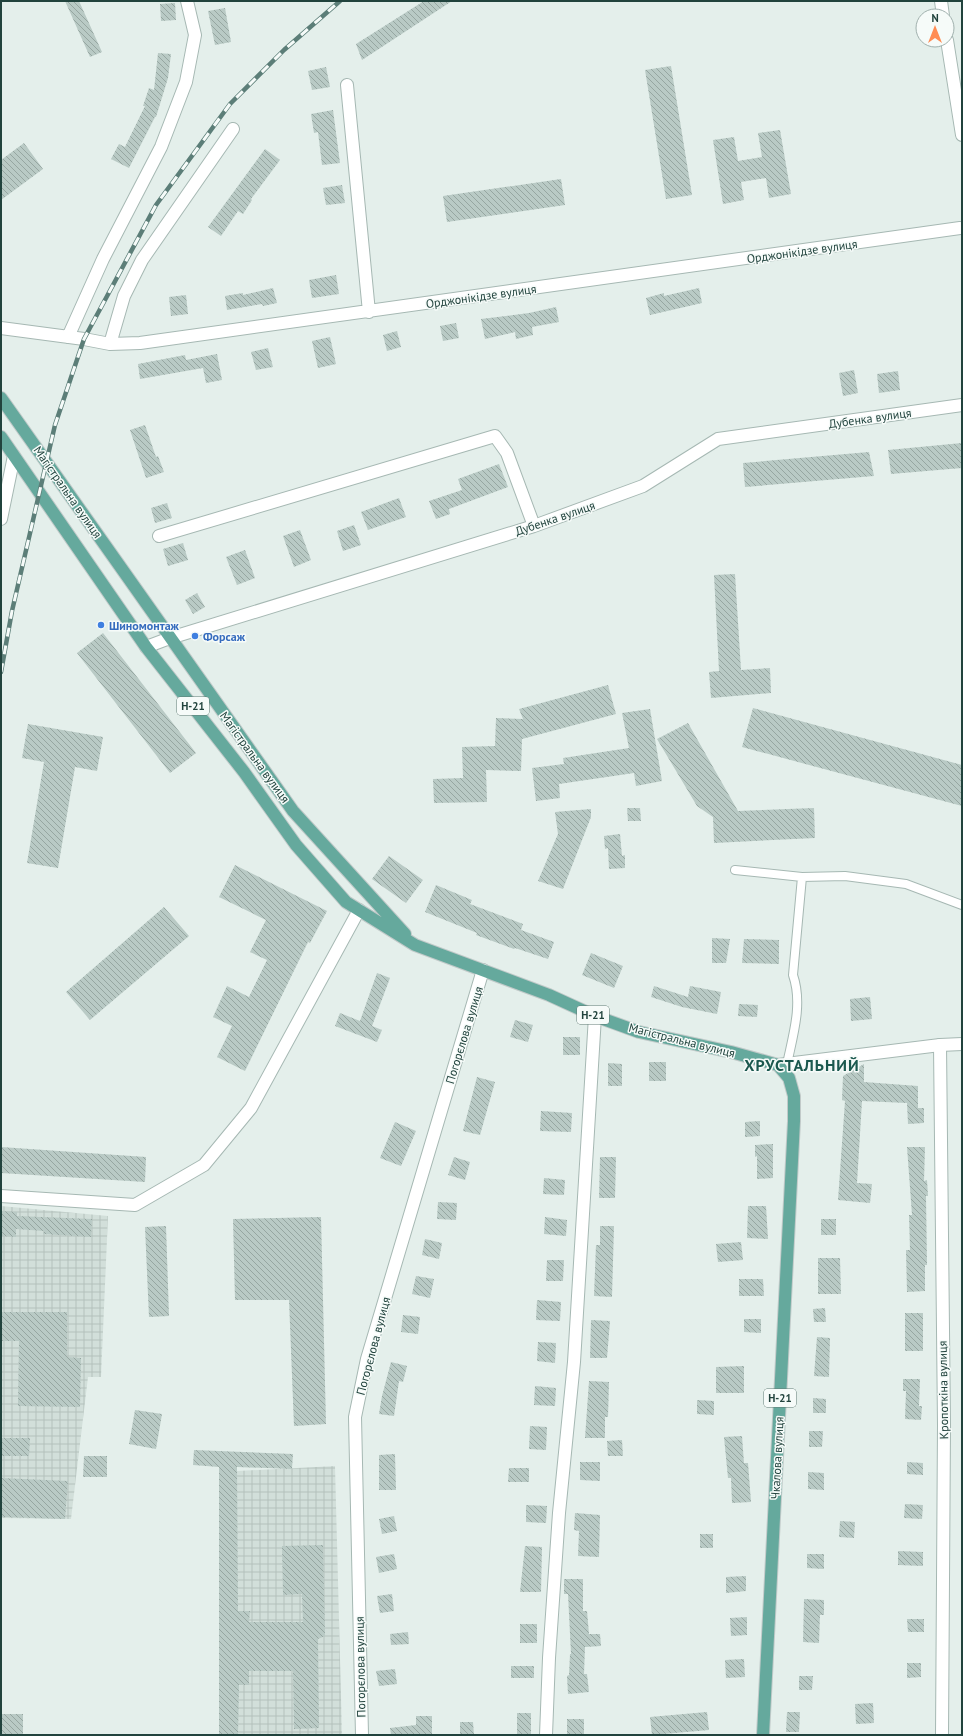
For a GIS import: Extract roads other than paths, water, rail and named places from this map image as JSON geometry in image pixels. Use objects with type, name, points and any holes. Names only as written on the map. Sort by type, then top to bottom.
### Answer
[{"type":"main road","name":"Магістральна вулиця","points":[[1,398],[294,811],[415,945]]},
{"type":"main road","name":"Магістральна вулиця","points":[[1,437],[146,647],[244,772],[296,845],[346,902],[415,945],[549,994],[595,1016],[639,1032],[782,1064]]},
{"type":"main road","name":"Чкалова вулиця","points":[[763,1735],[794,1121],[794,1096],[789,1078],[782,1064]]},
{"type":"street","points":[[68,337],[104,259],[161,147],[186,82],[195,35],[187,1]]},
{"type":"street","points":[[948,48],[962,135]]},
{"type":"street","points":[[347,85],[369,312]]},
{"type":"street","points":[[110,344],[124,296],[142,260],[233,129]]},
{"type":"street","name":"Орджонікідзе вулиця","points":[[1,328],[110,344],[140,343],[961,232]]},
{"type":"street","name":"Дубенка вулиця","points":[[146,647],[170,638],[534,526],[643,486],[718,439],[962,405]]},
{"type":"street","points":[[159,536],[495,436],[508,453],[534,526]]},
{"type":"street","points":[[1,519],[14,456]]},
{"type":"street","points":[[1,1196],[135,1205],[204,1165],[252,1108],[359,910]]},
{"type":"street","name":"Погорєлова вулиця","points":[[362,1735],[355,1417],[367,1359],[483,970]]},
{"type":"street","points":[[546,1735],[550,1642],[559,1513],[574,1362],[595,1016]]},
{"type":"street","name":"Магістральна вулиця","points":[[782,1064],[940,1045],[962,1044]]},
{"type":"street","name":"Кропоткіна вулиця","points":[[940,1045],[944,1426],[942,1735]]},
{"type":"lane","points":[[735,870],[802,877],[845,876],[906,884],[962,905]]},
{"type":"lane","points":[[782,1064],[797,1017],[797,986],[793,975],[802,877]]},
{"type":"railway","points":[[1,672],[12,611],[55,425],[84,339],[156,205],[230,104],[284,50],[340,1]]},
{"type":"place","name":"Шиномонтаж","points":[[101,625]]},
{"type":"place","name":"Форсаж","points":[[195,636]]},
{"type":"district","name":"ХРУСТАЛЬНИЙ","points":[[802,1065]]}]
